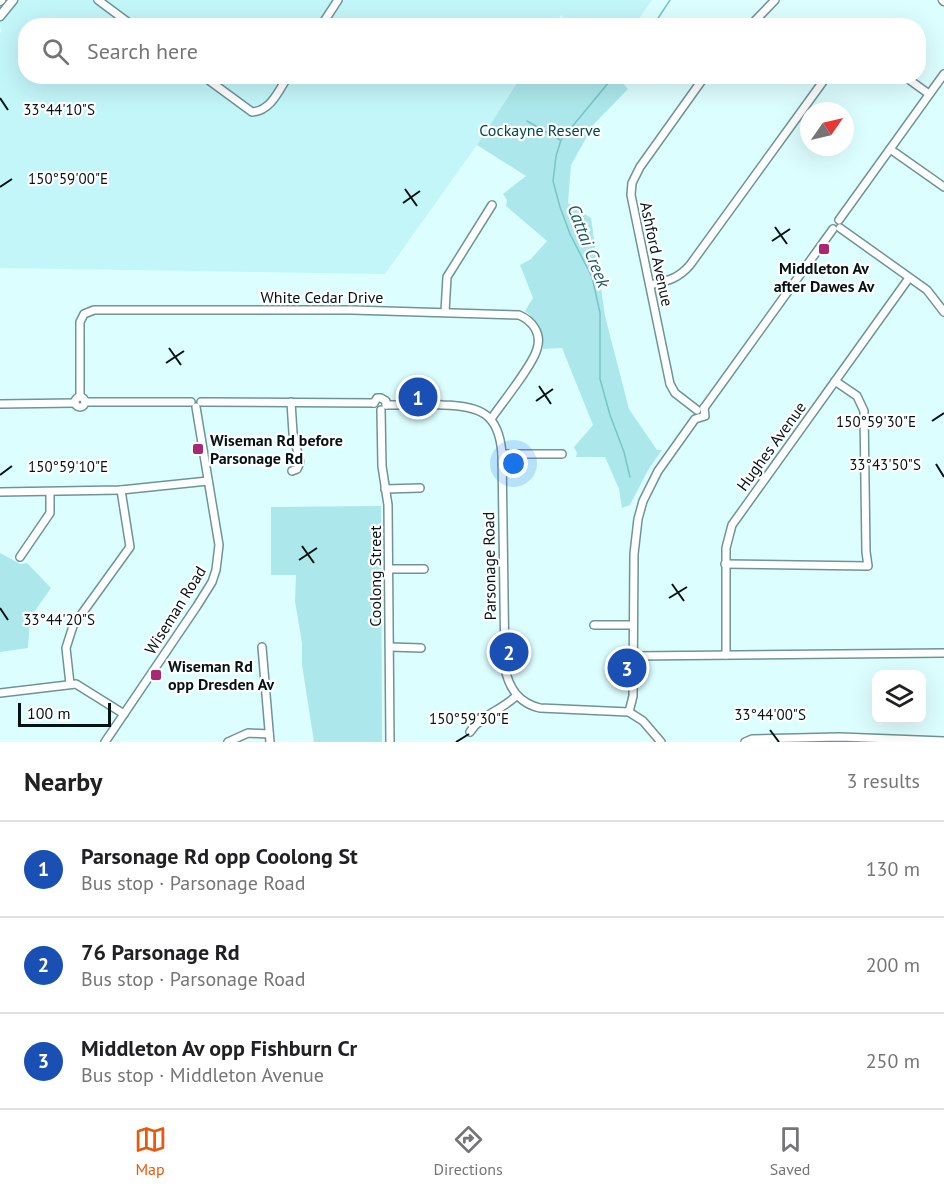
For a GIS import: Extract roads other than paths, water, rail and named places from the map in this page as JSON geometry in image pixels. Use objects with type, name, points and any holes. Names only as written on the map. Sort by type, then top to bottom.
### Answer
[{"type":"main road","points":[[1,16],[13,0]]},
{"type":"street","points":[[98,0],[122,18]]},
{"type":"street","points":[[326,18],[338,0]]},
{"type":"street","points":[[758,18],[775,0]]},
{"type":"street","points":[[629,712],[633,696],[635,536],[643,501],[651,482],[666,458],[837,226],[944,74]]},
{"type":"street","points":[[214,84],[252,112],[259,112],[270,103],[283,84]]},
{"type":"street","name":"Ashford Avenue","points":[[699,84],[640,167],[632,183],[631,195],[670,384],[675,393],[700,412]]},
{"type":"street","points":[[650,285],[672,280],[690,265],[821,84]]},
{"type":"street","points":[[915,84],[929,94]]},
{"type":"street","points":[[890,149],[944,187]]},
{"type":"street","points":[[445,312],[447,277],[492,205]]},
{"type":"street","points":[[837,226],[927,290],[944,312]]},
{"type":"street","name":"Hughes Avenue","points":[[726,654],[725,564],[727,540],[732,525],[909,278]]},
{"type":"street","name":"White Cedar Drive","points":[[80,401],[80,322],[84,314],[94,310],[445,312],[512,314],[524,317],[534,326],[538,336],[537,350],[491,419]]},
{"type":"street","points":[[725,564],[868,566],[864,411],[857,396],[836,381]]},
{"type":"street","points":[[0,404],[80,401],[196,404],[374,403],[376,408],[466,406],[477,409],[491,419]]},
{"type":"street","points":[[291,402],[293,433],[300,462],[297,469],[292,471]]},
{"type":"street","name":"Wiseman Road","points":[[105,742],[215,576],[219,549],[196,404]]},
{"type":"street","name":"Coolong Street","points":[[384,407],[382,466],[388,506],[390,742]]},
{"type":"street","name":"Parsonage Road","points":[[491,419],[499,432],[502,454],[505,668],[510,687],[516,696]]},
{"type":"street","points":[[502,454],[562,454]]},
{"type":"street","points":[[0,492],[121,490],[208,481]]},
{"type":"street","points":[[386,489],[420,488]]},
{"type":"street","points":[[70,684],[66,648],[73,626],[130,547],[121,490]]},
{"type":"street","points":[[20,557],[50,513],[50,492]]},
{"type":"street","points":[[389,569],[424,569]]},
{"type":"street","points":[[594,625],[633,625]]},
{"type":"street","points":[[228,742],[248,733],[270,738],[262,647]]},
{"type":"street","points":[[390,647],[421,648]]},
{"type":"street","points":[[633,656],[944,653]]},
{"type":"street","points":[[0,693],[70,684],[79,685],[124,714]]},
{"type":"street","points":[[470,732],[477,723],[505,707],[516,696],[527,704],[540,708],[629,712],[643,721],[661,742]]},
{"type":"street","points":[[745,742],[752,739],[840,737],[944,741]]},
{"type":"waterway","name":"Cattai Creek","points":[[658,18],[670,0]]},
{"type":"waterway","name":"Cattai Creek","points":[[607,84],[561,140],[556,156],[553,181],[570,234],[592,277],[600,313],[600,379],[630,477]]},
{"type":"waterway","points":[[527,121],[560,140]]},
{"type":"place","name":"Middleton Av after Dawes Av","points":[[824,249]]},
{"type":"place","name":"Parsonage Rd opp Coolong St","points":[[418,397]]},
{"type":"place","name":"Wiseman Rd before Parsonage Rd","points":[[198,449]]},
{"type":"place","name":"76 Parsonage Rd","points":[[509,652]]},
{"type":"place","name":"Middleton Av opp Fishburn Cr","points":[[627,668]]},
{"type":"place","name":"Wiseman Rd opp Dresden Av","points":[[156,675]]},
{"type":"park label","name":"Cockayne Reserve","points":[[540,130]]}]
